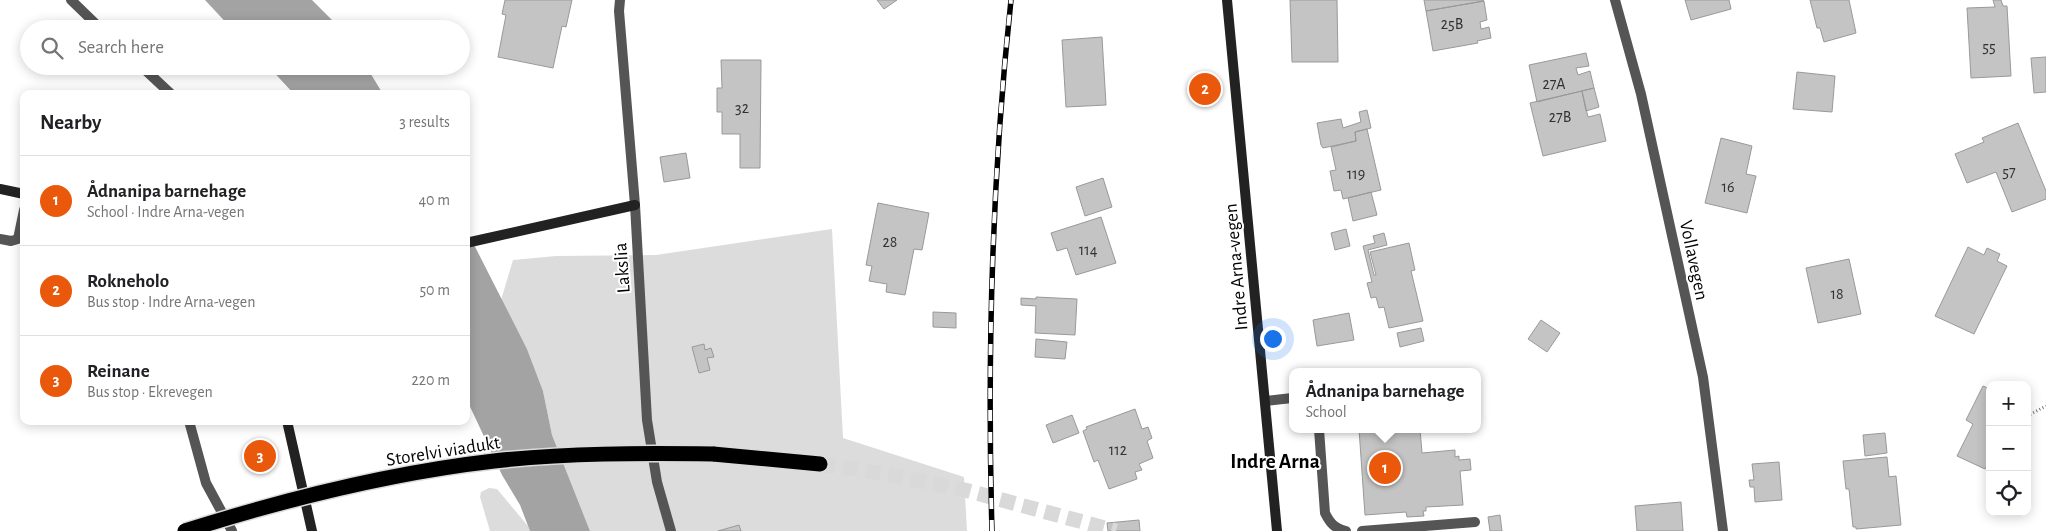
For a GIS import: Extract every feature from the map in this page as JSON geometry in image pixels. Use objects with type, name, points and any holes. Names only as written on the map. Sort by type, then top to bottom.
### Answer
[{"type":"highway","name":"Storelvi viadukt","points":[[185,531],[253,510],[346,486],[418,472],[495,461],[570,455],[632,453],[713,454],[820,464]]},
{"type":"main road","name":"Indre Arna-vegen","points":[[1227,0],[1277,531]]},
{"type":"main road","points":[[0,189],[20,193]]},
{"type":"main road","points":[[470,242],[635,205]]},
{"type":"main road","points":[[288,425],[312,531]]},
{"type":"street","points":[[71,0],[92,20]]},
{"type":"street","name":"Lakslia","points":[[620,0],[619,11],[627,122],[635,205],[647,420],[658,482],[671,531]]},
{"type":"street","name":"Vollavegen","points":[[1615,0],[1640,94],[1703,377],[1723,531]]},
{"type":"street","points":[[151,75],[167,90]]},
{"type":"street","points":[[0,239],[11,241],[18,239],[20,229]]},
{"type":"street","points":[[1266,401],[1289,398]]},
{"type":"street","points":[[190,425],[206,483],[232,531]]},
{"type":"street","points":[[1318,433],[1325,513],[1330,523],[1338,529],[1346,531]]},
{"type":"street","points":[[1362,531],[1475,522]]},
{"type":"path","points":[[2031,414],[2046,406]]},
{"type":"shaded area","points":[[205,0],[312,0],[332,20],[224,20]]},
{"type":"shaded area","points":[[276,75],[371,75],[381,90],[290,90]]},
{"type":"shaded area","points":[[832,229],[843,438],[964,477],[967,531],[590,531],[552,435],[543,391],[527,349],[501,300],[513,260],[556,256],[656,255]]},
{"type":"shaded area","points":[[470,237],[527,349],[543,391],[552,435],[590,531],[530,531],[520,505],[502,475],[470,407]]},
{"type":"shaded area","points":[[489,488],[497,489],[528,526],[530,531],[490,531],[480,497],[481,492]]},
{"type":"building","points":[[505,0],[572,0],[566,27],[562,26],[553,68],[498,57],[506,15],[502,14]]},
{"type":"building","points":[[877,0],[897,0],[884,9]]},
{"type":"building","points":[[1290,0],[1337,0],[1338,62],[1292,62]]},
{"type":"building","points":[[1424,0],[1483,0],[1484,1],[1426,11]]},
{"type":"building","points":[[1685,0],[1729,0],[1731,9],[1691,20]]},
{"type":"building","points":[[1810,0],[1849,0],[1856,33],[1824,42],[1820,28],[1817,28]]},
{"type":"building","points":[[1993,0],[2001,0],[2003,6],[2007,6],[2011,76],[1971,78],[1967,8],[1995,7]]},
{"type":"building","points":[[1484,1],[1487,20],[1480,22],[1481,29],[1489,27],[1491,38],[1477,41],[1478,43],[1433,51],[1426,11]]},
{"type":"building","points":[[1102,37],[1106,105],[1066,107],[1062,40]]},
{"type":"building","points":[[1586,53],[1589,66],[1576,68],[1578,75],[1590,71],[1594,88],[1537,102],[1529,65]]},
{"type":"building","points":[[2046,57],[2046,92],[2034,93],[2031,58]]},
{"type":"building","points":[[721,60],[761,60],[760,168],[740,168],[740,134],[722,134],[722,112],[717,112],[717,88],[722,88]]},
{"type":"building","points":[[1797,72],[1835,76],[1832,112],[1793,109]]},
{"type":"building","points":[[1594,88],[1599,107],[1586,111],[1582,91]]},
{"type":"building","points":[[1582,91],[1588,117],[1600,114],[1606,141],[1543,156],[1530,103]]},
{"type":"building","points":[[1367,110],[1371,128],[1355,132],[1356,141],[1323,148],[1317,123],[1341,119],[1343,128],[1361,122],[1359,112]]},
{"type":"building","points":[[2018,123],[2046,191],[2046,199],[2012,212],[1996,172],[1967,183],[1955,154],[1984,142],[1982,138]]},
{"type":"building","points":[[1367,129],[1381,190],[1343,199],[1341,190],[1334,191],[1330,171],[1336,170],[1331,147],[1356,141],[1355,132]]},
{"type":"building","points":[[1721,138],[1752,146],[1746,174],[1756,176],[1747,213],[1705,203]]},
{"type":"building","points":[[686,153],[690,178],[664,182],[660,157]]},
{"type":"building","points":[[1103,178],[1112,207],[1085,216],[1076,187]]},
{"type":"building","points":[[1371,192],[1377,215],[1353,221],[1348,198]]},
{"type":"building","points":[[878,203],[929,213],[922,250],[914,249],[905,295],[886,292],[887,284],[869,281],[872,266],[866,265]]},
{"type":"building","points":[[1101,217],[1116,263],[1076,275],[1067,248],[1057,251],[1051,233]]},
{"type":"building","points":[[1346,229],[1350,246],[1335,250],[1331,233]]},
{"type":"building","points":[[1384,233],[1387,245],[1368,250],[1374,275],[1376,275],[1370,252],[1409,243],[1415,270],[1411,271],[1423,321],[1389,328],[1384,307],[1379,308],[1376,297],[1371,298],[1367,283],[1372,282],[1363,246],[1375,243],[1373,236]]},
{"type":"building","points":[[1968,247],[1984,255],[1987,248],[2000,254],[1997,261],[2007,266],[1974,334],[1935,316]]},
{"type":"building","points":[[1849,259],[1861,314],[1818,323],[1806,268]]},
{"type":"building","points":[[1036,297],[1077,299],[1075,335],[1035,333],[1036,306],[1021,305],[1021,298],[1036,299]]},
{"type":"building","points":[[933,312],[956,313],[956,328],[933,327]]},
{"type":"building","points":[[1349,313],[1354,340],[1317,346],[1313,320]]},
{"type":"building","points":[[1541,320],[1560,333],[1547,352],[1528,339]]},
{"type":"building","points":[[1421,328],[1424,341],[1400,347],[1397,333]]},
{"type":"building","points":[[1036,339],[1067,342],[1065,359],[1035,357]]},
{"type":"building","points":[[704,344],[705,350],[711,348],[714,357],[707,358],[710,370],[699,373],[692,347]]},
{"type":"building","points":[[1983,386],[1986,387],[1985,469],[1957,456],[1973,424],[1966,420]]},
{"type":"building","points":[[1135,409],[1142,429],[1148,427],[1152,438],[1147,441],[1153,458],[1139,464],[1142,470],[1135,472],[1137,479],[1109,489],[1098,460],[1094,462],[1083,431],[1087,429],[1086,427]]},
{"type":"building","points":[[1072,415],[1079,433],[1053,443],[1046,425]]},
{"type":"building","points":[[1359,433],[1420,433],[1422,453],[1455,450],[1455,457],[1459,456],[1459,460],[1470,459],[1471,470],[1460,471],[1463,505],[1426,507],[1426,511],[1423,511],[1424,516],[1407,517],[1406,512],[1365,515]]},
{"type":"building","points":[[1885,433],[1887,453],[1865,456],[1863,435]]},
{"type":"building","points":[[1887,457],[1889,477],[1896,476],[1901,525],[1856,529],[1856,527],[1853,527],[1849,489],[1846,489],[1843,461]]},
{"type":"building","points":[[1779,462],[1782,500],[1755,502],[1754,487],[1750,487],[1749,480],[1754,480],[1752,464]]},
{"type":"building","points":[[1681,502],[1683,531],[1637,531],[1635,506]]},
{"type":"building","points":[[1500,515],[1502,531],[1490,531],[1488,517]]},
{"type":"building","points":[[1139,520],[1140,531],[1108,531],[1107,523]]},
{"type":"building","points":[[739,525],[741,531],[718,531]]},
{"type":"tunnel","points":[[820,464],[886,474],[965,490],[1116,531]]},
{"type":"railway","points":[[992,531],[990,398],[995,199],[1011,0]]},
{"type":"place","name":"Rokneholo","points":[[1205,89]]},
{"type":"place","name":"Reinane","points":[[260,456]]},
{"type":"place","name":"Ådnanipa barnehage","points":[[1385,468]]},
{"type":"district","name":"Indre Arna","points":[[1275,461]]}]
